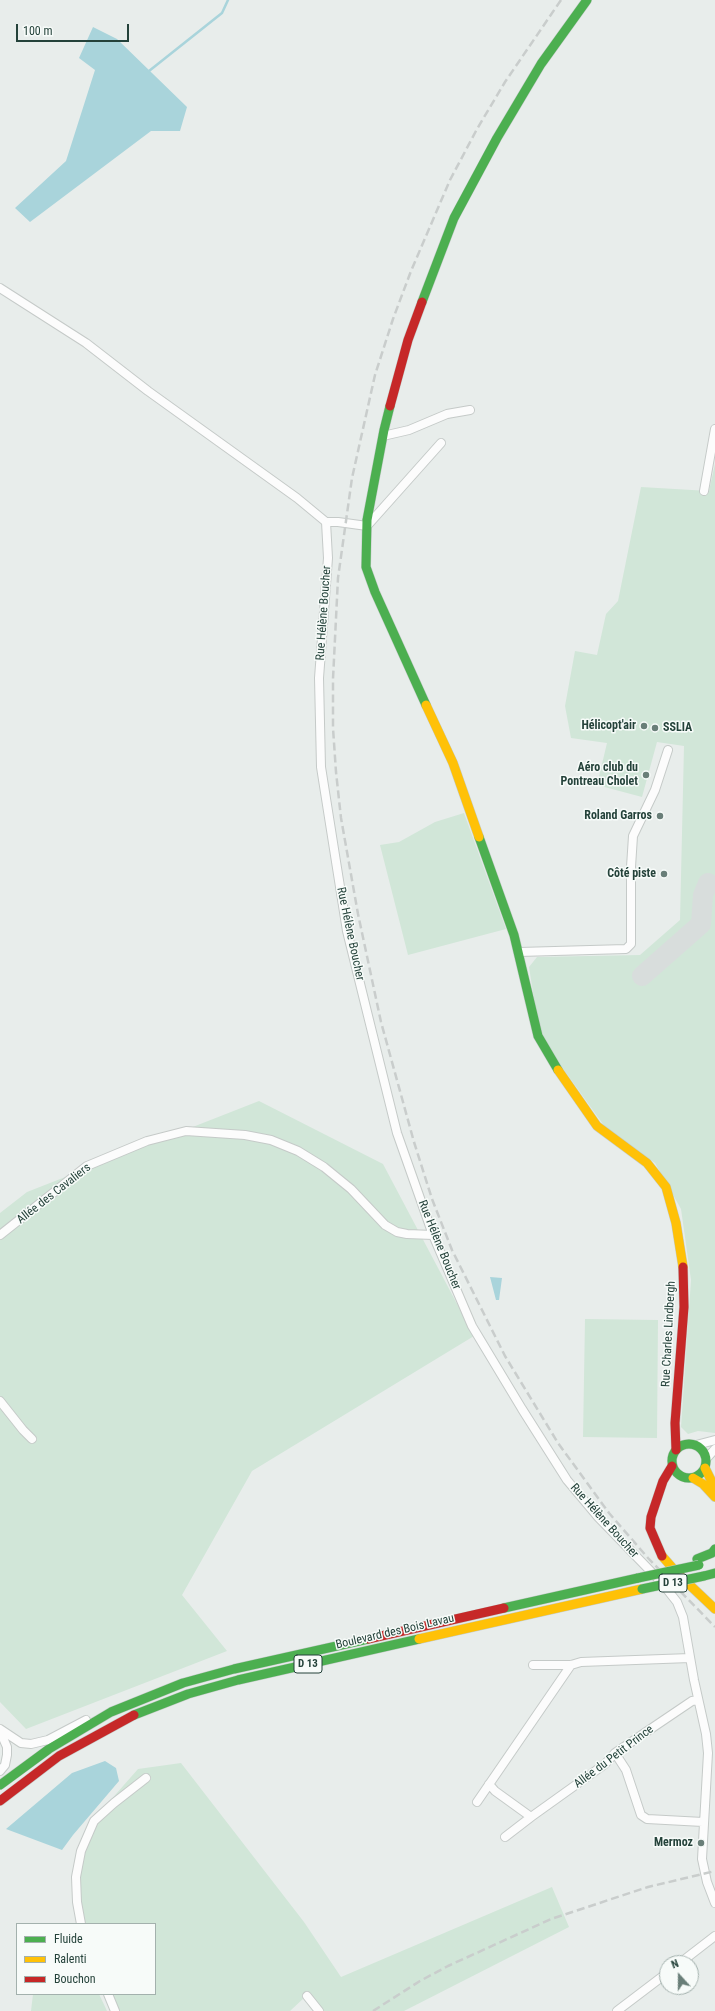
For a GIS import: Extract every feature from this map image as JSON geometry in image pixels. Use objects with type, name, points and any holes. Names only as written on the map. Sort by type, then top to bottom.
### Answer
[{"type":"street","name":"Rue Charles Lindbergh","points":[[587,0],[541,64],[496,138],[454,218],[408,340],[383,436],[367,526],[365,548],[366,567],[375,592],[453,763],[519,952],[536,1030],[552,1061],[597,1126],[611,1138],[639,1157],[656,1173],[666,1187],[676,1223],[684,1276],[684,1307],[676,1450]]},
{"type":"street","points":[[0,288],[86,343],[148,391],[297,498],[326,522],[367,526],[441,443]]},
{"type":"street","points":[[383,436],[409,430],[448,414],[470,410]]},
{"type":"street","points":[[704,491],[715,429]]},
{"type":"street","name":"Rue Hélène Boucher","points":[[326,522],[328,558],[319,678],[321,767],[347,931],[397,1133],[433,1235],[472,1326],[567,1480],[598,1517],[662,1583],[677,1602],[683,1616],[698,1700],[706,1734],[708,1753],[703,1864],[707,1882],[715,1903]]},
{"type":"street","points":[[519,952],[626,949],[631,944],[631,867],[633,836],[655,790],[668,750]]},
{"type":"street","name":"Allée des Cavaliers","points":[[0,1235],[86,1166],[147,1141],[186,1131],[245,1135],[278,1143],[298,1151],[324,1167],[351,1188],[385,1225],[397,1232],[433,1235]]},
{"type":"street","points":[[0,1401],[32,1439]]},
{"type":"street","points":[[676,1430],[692,1444],[703,1450],[715,1488]]},
{"type":"street","points":[[715,1440],[692,1444],[676,1450],[672,1456],[672,1466],[663,1481],[650,1522],[653,1538],[660,1553],[677,1573],[715,1609]]},
{"type":"street","points":[[693,1478],[702,1472],[715,1449]]},
{"type":"street","points":[[672,1466],[680,1476]]},
{"type":"street","points":[[660,1490],[666,1484],[680,1476],[693,1478],[703,1484],[715,1497]]},
{"type":"street","points":[[698,1562],[712,1553],[715,1549]]},
{"type":"street","name":"D 13","points":[[698,1562],[715,1561]]},
{"type":"street","name":"Boulevard des Bois Lavau","points":[[0,1785],[49,1749],[111,1712],[183,1683],[234,1668],[638,1578],[698,1562]]},
{"type":"street","name":"Boulevard des Bois Lavau","points":[[0,1801],[59,1756],[137,1713],[188,1694],[238,1680],[715,1573]]},
{"type":"street","points":[[533,1665],[571,1665],[581,1662],[690,1658]]},
{"type":"street","points":[[477,1802],[571,1665]]},
{"type":"street","name":"Allée du Petit Prince","points":[[505,1837],[605,1764],[615,1753],[692,1701],[698,1700]]},
{"type":"street","points":[[0,1730],[21,1743],[31,1744],[48,1740],[92,1717],[111,1712]]},
{"type":"street","points":[[0,1730],[7,1747],[5,1765],[0,1771]]},
{"type":"street","points":[[615,1753],[626,1770],[641,1815],[647,1819],[704,1822]]},
{"type":"street","points":[[81,1923],[77,1902],[76,1877],[81,1851],[94,1821],[146,1778]]},
{"type":"street","points":[[489,1784],[495,1792],[531,1817]]},
{"type":"street","points":[[690,1955],[715,1936]]},
{"type":"street","points":[[617,2011],[659,1979]]},
{"type":"street","points":[[108,1995],[115,2011]]},
{"type":"street","points":[[307,1996],[319,2011]]},
{"type":"green space","points":[[715,464],[715,1433],[698,1431],[688,1434],[681,1427],[691,1280],[681,1209],[655,1163],[605,1127],[544,1042],[537,1018],[529,967],[537,957],[640,955],[680,920],[684,746],[657,742],[642,797],[597,785],[607,743],[571,738],[565,706],[575,651],[597,655],[606,614],[618,601],[641,487],[709,491]]},
{"type":"green space","points":[[464,813],[506,929],[408,955],[380,845],[399,842],[435,822]]},
{"type":"green space","points":[[259,1101],[383,1164],[474,1336],[252,1471],[182,1595],[227,1651],[26,1729],[0,1702],[0,1213],[27,1192]]},
{"type":"green space","points":[[585,1319],[658,1320],[657,1438],[583,1437]]},
{"type":"green space","points":[[181,1763],[304,1922],[341,1977],[552,1887],[569,1927],[404,2011],[315,2011],[305,1997],[290,2011],[118,2011],[111,1995],[156,1995],[156,1923],[83,1923],[75,1878],[76,1854],[87,1827],[138,1769]]},
{"type":"green space","points":[[33,1995],[99,1995],[107,2011],[31,2011]]},
{"type":"water","points":[[93,27],[117,39],[187,107],[180,131],[151,131],[30,222],[15,208],[66,161],[95,70],[79,58]]},
{"type":"water","points":[[490,1277],[502,1278],[499,1300],[496,1300]]},
{"type":"water","points":[[105,1761],[116,1768],[119,1781],[62,1850],[6,1829],[72,1773]]},
{"type":"waterway","points":[[149,71],[222,13],[228,0]]},
{"type":"taxiway","points":[[642,976],[701,924],[703,895],[708,883]]},
{"type":"railway","points":[[561,0],[505,82],[477,129],[450,180],[411,271],[393,319],[375,375],[352,478],[338,578],[333,679],[333,728],[336,772],[341,818],[358,914],[381,1022],[414,1142],[432,1199],[452,1250],[505,1356],[558,1443],[609,1513],[648,1558],[715,1627]]},
{"type":"railway","points":[[373,2011],[420,1981],[448,1966],[551,1919],[648,1887],[715,1871]]},
{"type":"traffic: fast","points":[[422,302],[454,218],[497,138],[541,64],[587,0]]},
{"type":"traffic: fast","points":[[390,406],[367,520],[366,567],[375,592],[426,705]]},
{"type":"traffic: fast","points":[[479,837],[514,935],[538,1036],[558,1070]]},
{"type":"traffic: fast","points":[[686,1444],[692,1444],[696,1445],[703,1451],[706,1461],[705,1468],[699,1475],[692,1478],[686,1478],[682,1477],[675,1471],[672,1464],[672,1458],[673,1454],[679,1447],[686,1444]]},
{"type":"traffic: fast","points":[[697,1559],[712,1553],[715,1549]]},
{"type":"traffic: fast","points":[[638,1578],[699,1565]]},
{"type":"traffic: fast","points":[[704,1576],[715,1573]]},
{"type":"traffic: fast","points":[[642,1589],[704,1576]]},
{"type":"traffic: fast","points":[[504,1608],[638,1578]]},
{"type":"traffic: fast","points":[[0,1785],[49,1749],[111,1712],[183,1683],[234,1669],[368,1639]]},
{"type":"traffic: fast","points":[[134,1715],[188,1694],[238,1680],[419,1639]]},
{"type":"traffic: slow","points":[[426,705],[453,763],[479,837]]},
{"type":"traffic: slow","points":[[558,1070],[597,1126],[647,1163],[666,1187],[676,1223],[683,1267]]},
{"type":"traffic: slow","points":[[705,1468],[715,1488]]},
{"type":"traffic: slow","points":[[693,1478],[703,1484],[715,1497]]},
{"type":"traffic: slow","points":[[662,1556],[677,1573],[715,1609]]},
{"type":"traffic: slow","points":[[419,1639],[642,1589]]},
{"type":"traffic: jam","points":[[390,406],[408,340],[422,302]]},
{"type":"traffic: jam","points":[[676,1450],[675,1423],[684,1307],[683,1267]]},
{"type":"traffic: jam","points":[[662,1556],[650,1528],[651,1517],[663,1481],[672,1466]]},
{"type":"traffic: jam","points":[[368,1639],[504,1608]]},
{"type":"traffic: jam","points":[[0,1801],[59,1756],[134,1715]]},
{"type":"place","name":"Hélicopt'air","points":[[644,726]]},
{"type":"place","name":"SSLIA","points":[[655,728]]},
{"type":"place","name":"Aéro club du Pontreau Cholet","points":[[646,775]]},
{"type":"place","name":"Roland Garros","points":[[660,816]]},
{"type":"place","name":"Côté piste","points":[[664,874]]},
{"type":"place","name":"Mermoz","points":[[701,1843]]}]
